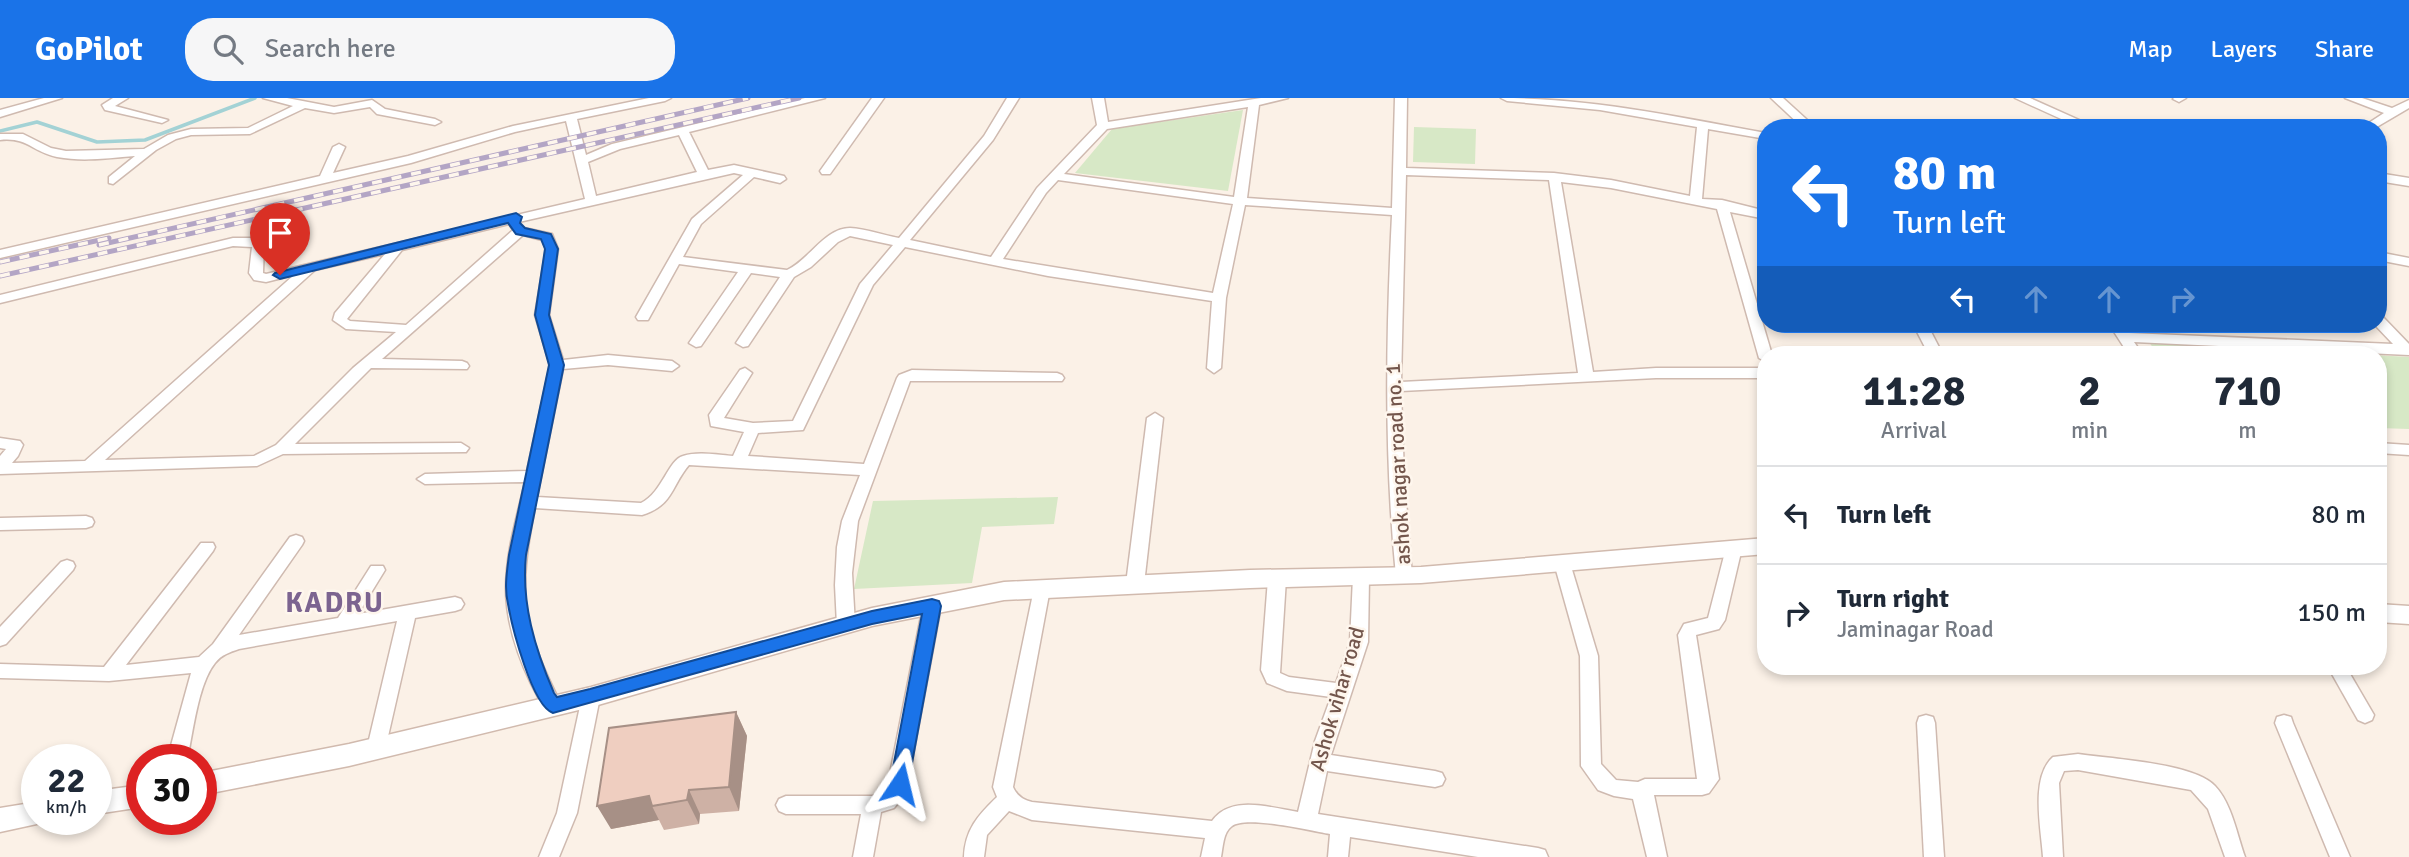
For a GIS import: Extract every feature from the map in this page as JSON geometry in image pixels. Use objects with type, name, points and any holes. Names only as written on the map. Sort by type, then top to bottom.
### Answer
[{"type":"street","points":[[0,114],[56,98]]},
{"type":"street","points":[[122,98],[108,105],[109,108],[162,120]]},
{"type":"street","points":[[269,98],[334,110],[372,103],[381,113],[435,122]]},
{"type":"street","points":[[0,254],[411,159],[503,131],[571,117],[615,103],[664,98]]},
{"type":"street","points":[[583,160],[616,146],[819,98]]},
{"type":"street","points":[[826,171],[878,98]]},
{"type":"street","points":[[746,373],[716,415],[716,422],[753,428],[798,426],[867,284],[989,138],[1013,98]]},
{"type":"street","points":[[1098,98],[1104,126]]},
{"type":"street","points":[[995,261],[1041,191],[1104,126],[1282,98]]},
{"type":"street","name":"ashok nagar road no. 1","points":[[1401,98],[1401,171],[1392,352],[1395,475],[1404,576]]},
{"type":"street","points":[[1507,98],[1600,107],[1757,135]]},
{"type":"street","points":[[1777,98],[1800,119]]},
{"type":"street","points":[[2021,98],[2070,119]]},
{"type":"street","points":[[2351,98],[2392,112]]},
{"type":"street","points":[[1214,368],[1219,298],[1240,201],[1254,103]]},
{"type":"street","points":[[2381,119],[2409,103]]},
{"type":"street","points":[[113,180],[162,142],[184,133],[250,131],[303,105]]},
{"type":"street","points":[[571,117],[583,160],[588,200]]},
{"type":"street","points":[[1696,200],[1703,126]]},
{"type":"street","points":[[682,130],[704,174]]},
{"type":"street","points":[[0,137],[26,136],[45,150],[69,154],[147,152]]},
{"type":"street","points":[[325,179],[339,147]]},
{"type":"street","points":[[0,299],[246,241],[259,245],[256,273],[258,277],[266,278],[398,246],[518,224],[588,200],[704,174],[734,169],[780,179]]},
{"type":"street","points":[[1401,171],[1446,170],[1554,177],[1611,184],[1757,213]]},
{"type":"street","points":[[643,317],[696,222],[753,172]]},
{"type":"street","points":[[1055,176],[1240,201],[1398,212]]},
{"type":"street","points":[[1554,177],[1586,376]]},
{"type":"street","points":[[2387,179],[2409,183]]},
{"type":"street","points":[[1722,204],[1757,326]]},
{"type":"street","points":[[0,468],[257,461],[281,450],[367,363],[409,329],[518,224]]},
{"type":"street","points":[[518,224],[547,237],[552,249],[542,315],[557,365],[517,555],[516,603],[538,677],[553,706]]},
{"type":"street","points":[[675,260],[789,274],[810,265],[841,233],[858,233],[995,261],[1219,298]]},
{"type":"street","points":[[398,246],[340,316],[340,320],[346,325],[409,329]]},
{"type":"street","points":[[2387,257],[2409,261]]},
{"type":"street","points":[[89,466],[310,268]]},
{"type":"street","points":[[696,343],[747,269]]},
{"type":"street","points":[[743,343],[789,274]]},
{"type":"street","points":[[2387,329],[2407,350]]},
{"type":"street","points":[[2122,333],[2130,346]]},
{"type":"street","points":[[2124,337],[2320,346]]},
{"type":"street","points":[[2387,349],[2407,350]]},
{"type":"street","points":[[557,365],[608,360],[672,366]]},
{"type":"street","points":[[367,363],[462,366]]},
{"type":"street","points":[[1393,387],[1586,376],[1757,373]]},
{"type":"street","points":[[846,625],[841,571],[844,545],[904,378],[912,375],[1057,378]]},
{"type":"street","points":[[1135,584],[1156,418]]},
{"type":"street","points":[[738,461],[753,428]]},
{"type":"street","points":[[0,443],[15,445],[13,452],[0,468]]},
{"type":"street","points":[[281,450],[461,448]]},
{"type":"street","points":[[2387,449],[2409,450]]},
{"type":"street","points":[[529,502],[642,509],[654,506],[662,498],[681,463],[687,460],[869,470]]},
{"type":"street","points":[[425,479],[535,476]]},
{"type":"street","points":[[0,524],[86,522]]},
{"type":"street","points":[[220,648],[296,541]]},
{"type":"street","points":[[109,674],[207,547]]},
{"type":"street","points":[[217,782],[377,748],[553,706],[846,625],[1004,592],[1135,584],[1404,576],[1757,547]]},
{"type":"street","points":[[1643,791],[1645,787],[1652,786],[1702,787],[1709,779],[1688,635],[1690,629],[1713,624],[1716,620],[1734,548]]},
{"type":"street","points":[[1562,563],[1589,656],[1591,766],[1605,783],[1615,788],[1643,791]]},
{"type":"street","points":[[0,639],[67,566]]},
{"type":"street","points":[[343,624],[377,570]]},
{"type":"street","name":"Ashok vihar road","points":[[1306,821],[1320,762],[1359,642],[1361,577]]},
{"type":"street","points":[[1277,579],[1270,670],[1273,678],[1287,684],[1343,691]]},
{"type":"street","points":[[1041,589],[1003,788],[1007,800],[1014,806],[1032,811],[1217,830]]},
{"type":"street","points":[[182,744],[204,664],[209,656],[220,648],[237,642],[454,604]]},
{"type":"street","points":[[786,805],[872,805],[887,802],[896,793],[900,784],[932,606]]},
{"type":"street","points":[[377,748],[408,612]]},
{"type":"street","points":[[2387,614],[2409,615]]},
{"type":"street","points":[[0,671],[109,674],[204,664]]},
{"type":"street","points":[[2342,675],[2365,715]]},
{"type":"street","points":[[549,857],[566,813],[590,697]]},
{"type":"street","points":[[1926,723],[1934,857]]},
{"type":"street","points":[[2284,723],[2340,857]]},
{"type":"street","points":[[1320,762],[1435,779]]},
{"type":"street","points":[[2053,857],[2049,783],[2052,770],[2060,763],[2078,762],[2177,777],[2197,783],[2209,793],[2217,805],[2235,857]]},
{"type":"street","points":[[1643,791],[1657,857]]},
{"type":"street","points":[[974,857],[975,835],[981,824],[1007,800]]},
{"type":"street","points":[[863,857],[872,805]]},
{"type":"street","points":[[1210,857],[1217,830],[1224,818],[1234,813],[1251,813],[1538,857]]},
{"type":"street","points":[[0,820],[21,817]]},
{"type":"street","points":[[1338,857],[1341,827]]},
{"type":"green space","points":[[1243,110],[1228,191],[1075,173],[1112,129]]},
{"type":"green space","points":[[1414,127],[1476,129],[1475,164],[1413,162]]},
{"type":"green space","points":[[2149,342],[2218,346],[2152,346]]},
{"type":"green space","points":[[2387,356],[2409,357],[2409,429],[2387,428]]},
{"type":"green space","points":[[1058,497],[1054,524],[982,527],[972,583],[854,589],[873,501]]},
{"type":"building","points":[[736,712],[729,787],[689,790],[687,800],[652,806],[649,796],[597,806],[609,728]]},
{"type":"waterway","points":[[0,131],[37,122],[97,142],[145,140],[255,98]]},
{"type":"railway","points":[[99,245],[748,98]]},
{"type":"railway","points":[[0,276],[799,98]]},
{"type":"railway","points":[[0,262],[109,238]]},
{"type":"district","name":"KADRU","points":[[335,603]]},
{"type":"route","points":[[280,275],[516,217],[514,223],[520,231],[547,237],[552,249],[542,315],[557,365],[517,555],[515,580],[516,603],[538,677],[547,697],[553,706],[872,617],[932,606],[900,784]]}]
